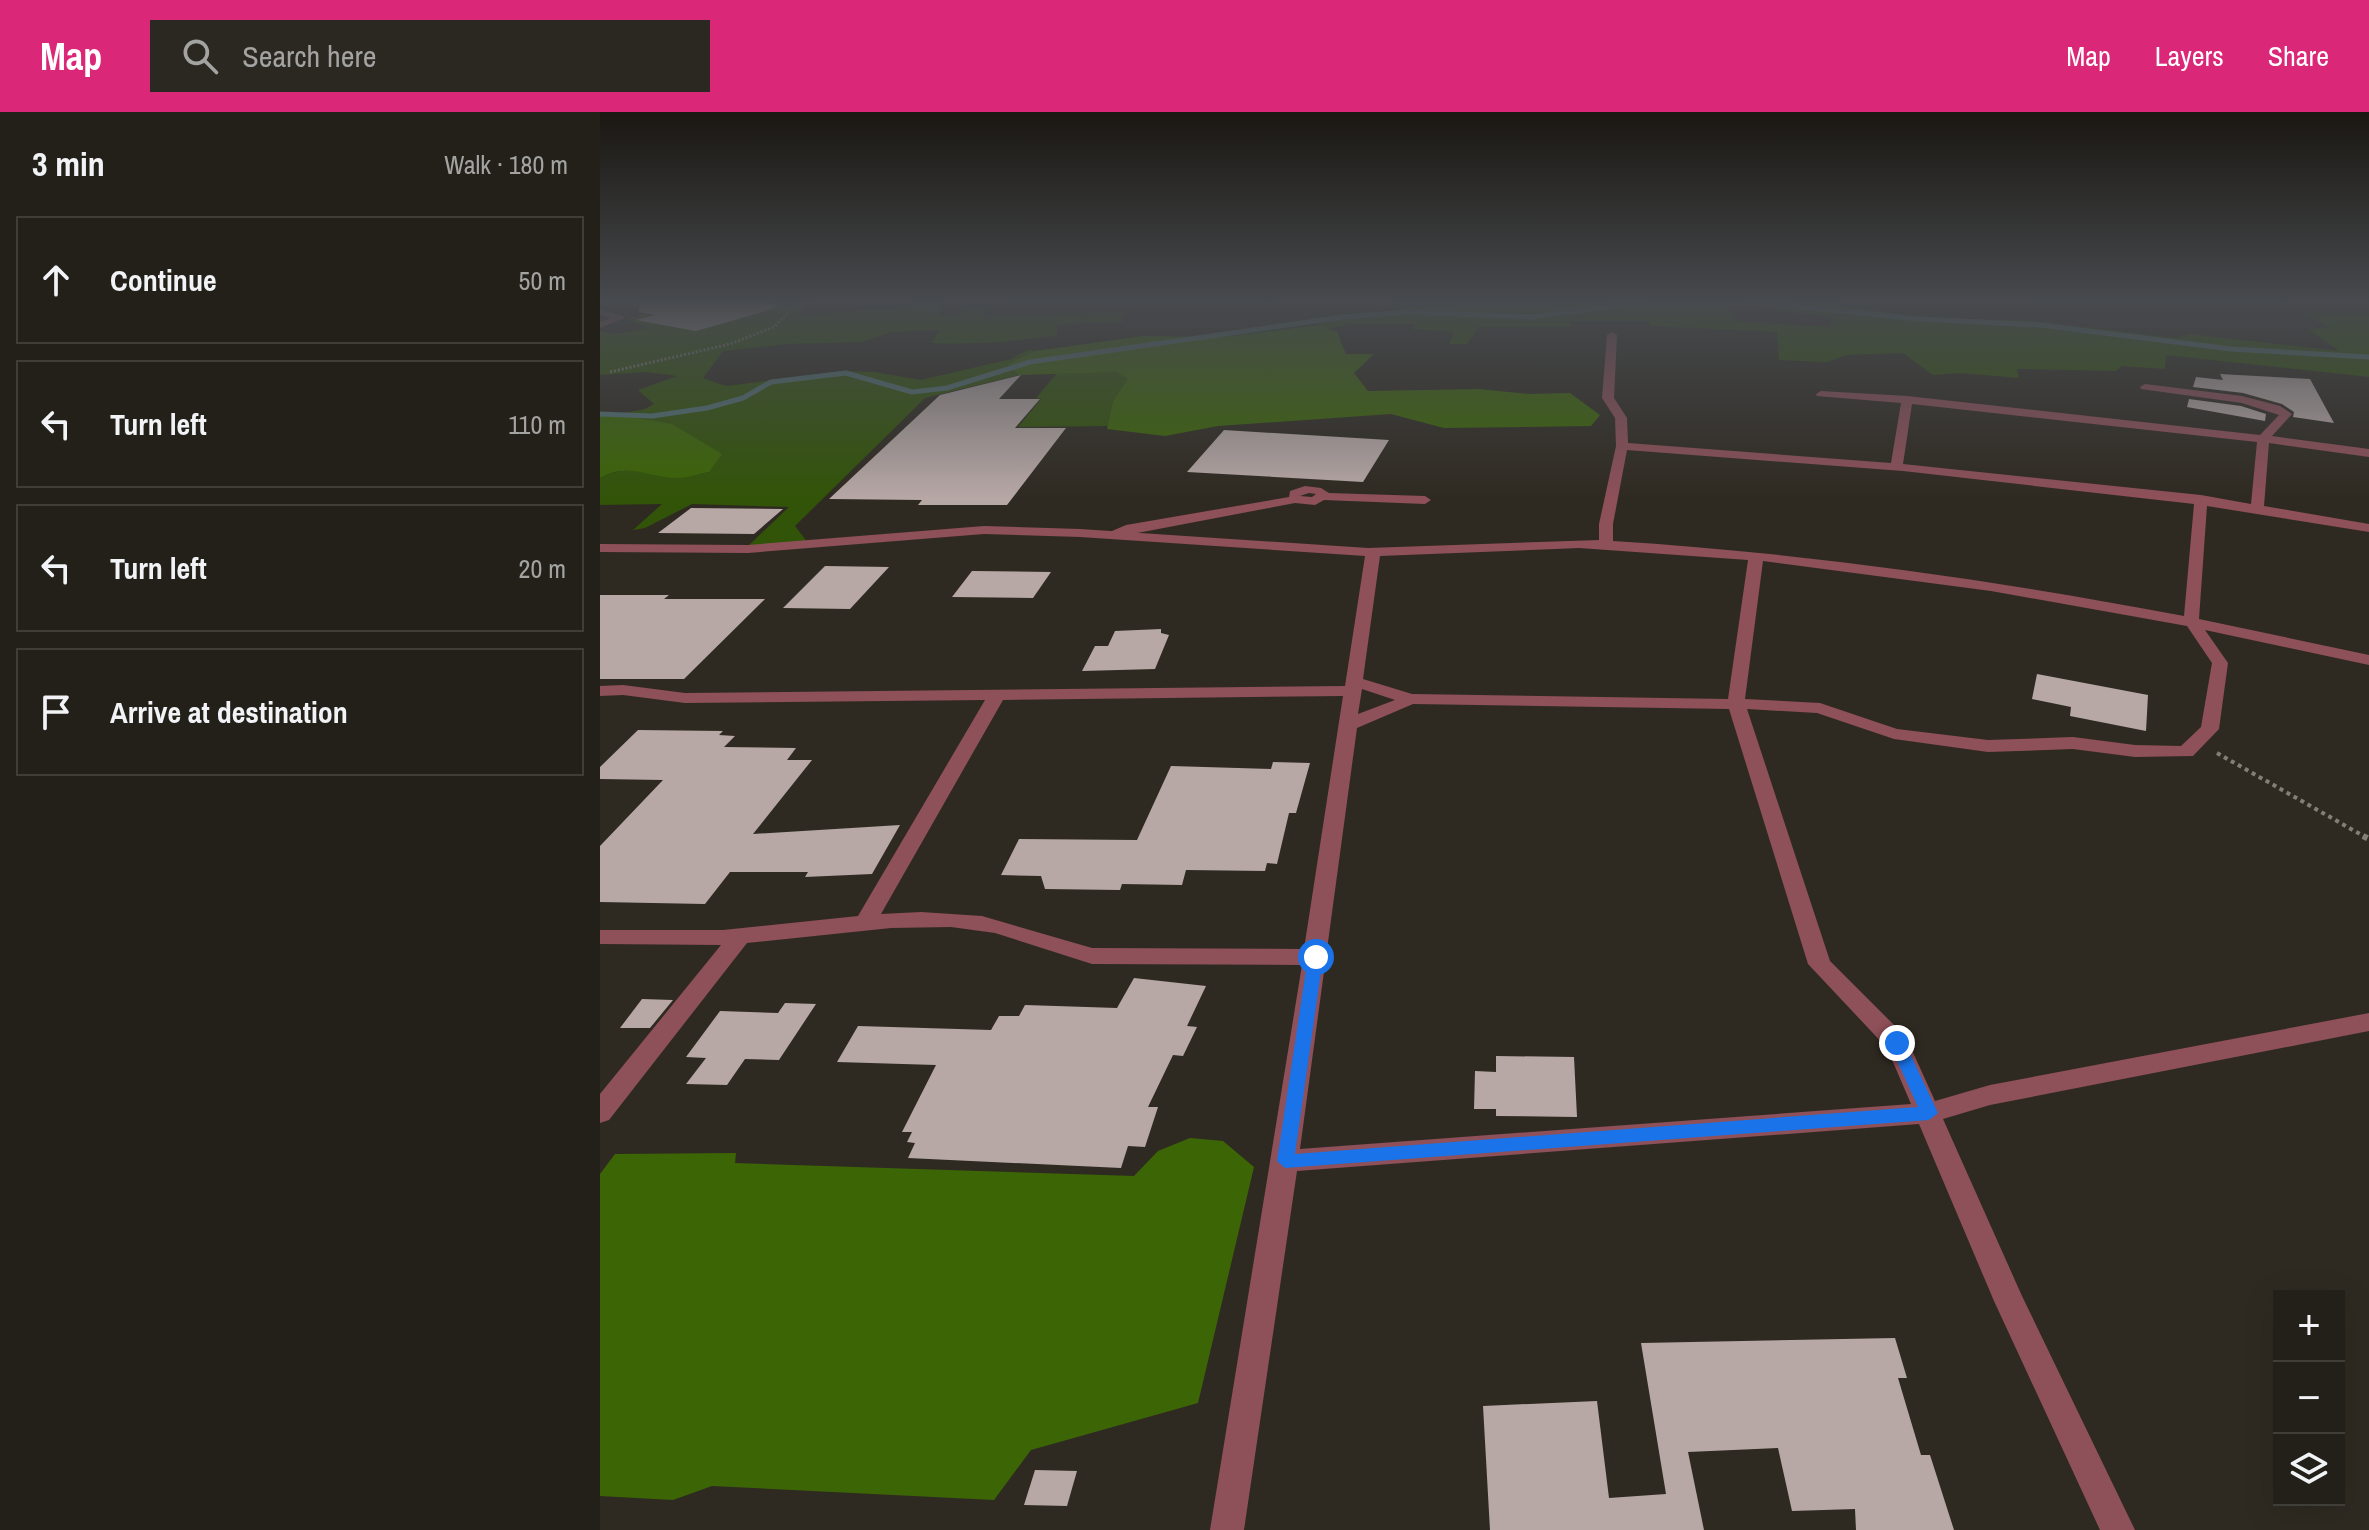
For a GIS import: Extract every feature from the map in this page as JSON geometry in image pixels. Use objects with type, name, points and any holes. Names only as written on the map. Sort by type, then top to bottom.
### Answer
[{"type":"street","points":[[1606,545],[1606,524],[1622,446],[1621,418],[1608,398],[1610,367]]},
{"type":"street","points":[[2145,387],[2261,403],[2283,410],[2286,414],[2263,439],[2257,507]]},
{"type":"street","points":[[1821,394],[2086,416],[2369,453]]},
{"type":"street","points":[[1897,465],[1907,399]]},
{"type":"street","points":[[1622,446],[1897,465],[2201,499],[2369,528]]},
{"type":"street","points":[[600,691],[623,690],[685,698],[1355,686],[1411,699],[1736,703],[1820,708],[1894,734],[1988,746],[2073,743],[2135,751],[2186,752],[2210,729],[2220,663],[2191,621],[2201,499]]},
{"type":"street","points":[[600,548],[738,550],[978,530],[1111,534],[1238,546],[1373,552],[1606,545],[1756,557],[1981,584],[2191,621],[2369,660]]},
{"type":"street","points":[[1227,1530],[1316,957],[1373,552]]},
{"type":"street","points":[[1756,557],[1736,703],[1820,964],[1897,1043],[2009,1301],[2118,1530]]},
{"type":"street","points":[[867,920],[998,693]]},
{"type":"street","points":[[1348,725],[1411,699]]},
{"type":"street","points":[[600,937],[739,937],[867,920],[985,923],[1071,953],[1092,956],[1316,957]]},
{"type":"street","points":[[600,1113],[739,937]]},
{"type":"street","points":[[1285,1161],[1929,1113],[1990,1095],[2369,1022]]},
{"type":"lane","points":[[1111,534],[1295,499],[1315,501],[1324,496],[1425,500]]},
{"type":"path","points":[[610,372],[631,367]]},
{"type":"path","points":[[2196,741],[2369,839]]},
{"type":"green space","points":[[600,367],[711,367],[703,378],[726,386],[843,371],[874,372],[921,380],[976,367],[1010,367],[1019,375],[925,398],[795,526],[808,543],[747,547],[789,507],[692,504],[645,528],[633,530],[662,504],[600,505],[600,478],[611,473],[630,470],[680,477],[709,472],[632,418],[615,415],[654,404],[638,390],[677,376],[646,372],[600,375]]},
{"type":"green space","points":[[1010,367],[1360,367],[1354,373],[1368,391],[1479,389],[1529,394],[1570,393],[1600,415],[1591,426],[1444,428],[1391,414],[1218,426],[1165,436],[1107,429],[1113,401],[1128,379],[1116,372],[1019,375]]},
{"type":"green space","points":[[1922,367],[2121,367],[2116,371],[2017,369],[2019,378],[1960,373],[1933,375]]},
{"type":"green space","points":[[2278,367],[2369,367],[2369,377]]},
{"type":"green space","points":[[1116,371],[1129,379],[1113,401],[1108,426],[1018,427],[1057,373]]},
{"type":"green space","points":[[600,412],[672,424],[722,454],[709,472],[689,477],[620,471],[600,478]]},
{"type":"green space","points":[[1190,1138],[1223,1141],[1254,1167],[1198,1403],[1031,1450],[994,1500],[712,1486],[673,1500],[600,1496],[600,1174],[615,1154],[736,1153],[735,1163],[1134,1176],[1158,1151]]},
{"type":"building","points":[[2220,374],[2310,379],[2334,423],[2293,417],[2294,412],[2282,404],[2243,393],[2193,387],[2196,377],[2223,380]]},
{"type":"building","points":[[1021,375],[999,399],[1040,399],[1015,428],[1066,428],[1007,505],[918,505],[922,500],[829,499],[940,395]]},
{"type":"building","points":[[2189,399],[2241,406],[2266,414],[2265,421],[2187,407]]},
{"type":"building","points":[[1224,430],[1389,440],[1363,482],[1187,472]]},
{"type":"building","points":[[691,508],[783,509],[754,534],[658,533]]},
{"type":"building","points":[[825,566],[889,567],[850,609],[783,608]]},
{"type":"building","points":[[972,571],[1051,572],[1033,598],[952,597]]},
{"type":"building","points":[[600,595],[669,595],[664,599],[765,599],[684,679],[600,679]]},
{"type":"building","points":[[1161,629],[1161,633],[1169,635],[1155,669],[1082,671],[1095,646],[1108,646],[1115,631]]},
{"type":"building","points":[[2037,674],[2148,695],[2146,731],[2070,716],[2071,707],[2032,699]]},
{"type":"building","points":[[638,730],[723,731],[719,735],[735,736],[724,747],[796,748],[787,760],[812,760],[753,834],[900,825],[872,874],[805,877],[808,872],[730,872],[705,904],[600,902],[600,846],[663,780],[600,779],[600,767]]},
{"type":"building","points":[[1273,762],[1310,763],[1296,813],[1289,813],[1277,864],[1267,863],[1265,871],[1186,870],[1182,885],[1122,884],[1120,890],[1045,889],[1041,876],[1001,875],[1019,839],[1137,840],[1171,766],[1271,769]]},
{"type":"building","points":[[1134,978],[1206,986],[1187,1026],[1197,1027],[1183,1056],[1173,1055],[1148,1107],[1158,1107],[1145,1147],[1128,1146],[1121,1168],[908,1158],[915,1143],[907,1142],[912,1132],[902,1132],[936,1065],[837,1062],[858,1026],[991,1030],[999,1016],[1019,1016],[1025,1005],[1117,1008]]},
{"type":"building","points":[[642,999],[673,1000],[650,1028],[620,1028]]},
{"type":"building","points":[[785,1003],[816,1004],[779,1060],[745,1059],[727,1085],[686,1084],[706,1058],[686,1057],[720,1011],[778,1013]]},
{"type":"building","points":[[1496,1056],[1574,1057],[1577,1117],[1496,1116],[1496,1109],[1474,1109],[1475,1071],[1496,1072]]},
{"type":"building","points":[[1895,1338],[1907,1378],[1898,1378],[1921,1455],[1930,1455],[1954,1530],[1856,1530],[1855,1509],[1792,1511],[1778,1448],[1688,1452],[1704,1530],[1490,1530],[1483,1406],[1597,1401],[1609,1498],[1666,1494],[1641,1343]]},
{"type":"building","points":[[1035,1470],[1077,1471],[1067,1506],[1024,1505]]},
{"type":"waterway","points":[[600,414],[652,416],[707,408],[743,398],[771,382],[846,373],[912,392],[947,388],[1013,367]]},
{"type":"route","points":[[1316,957],[1285,1161],[1929,1113],[1897,1043]]}]
